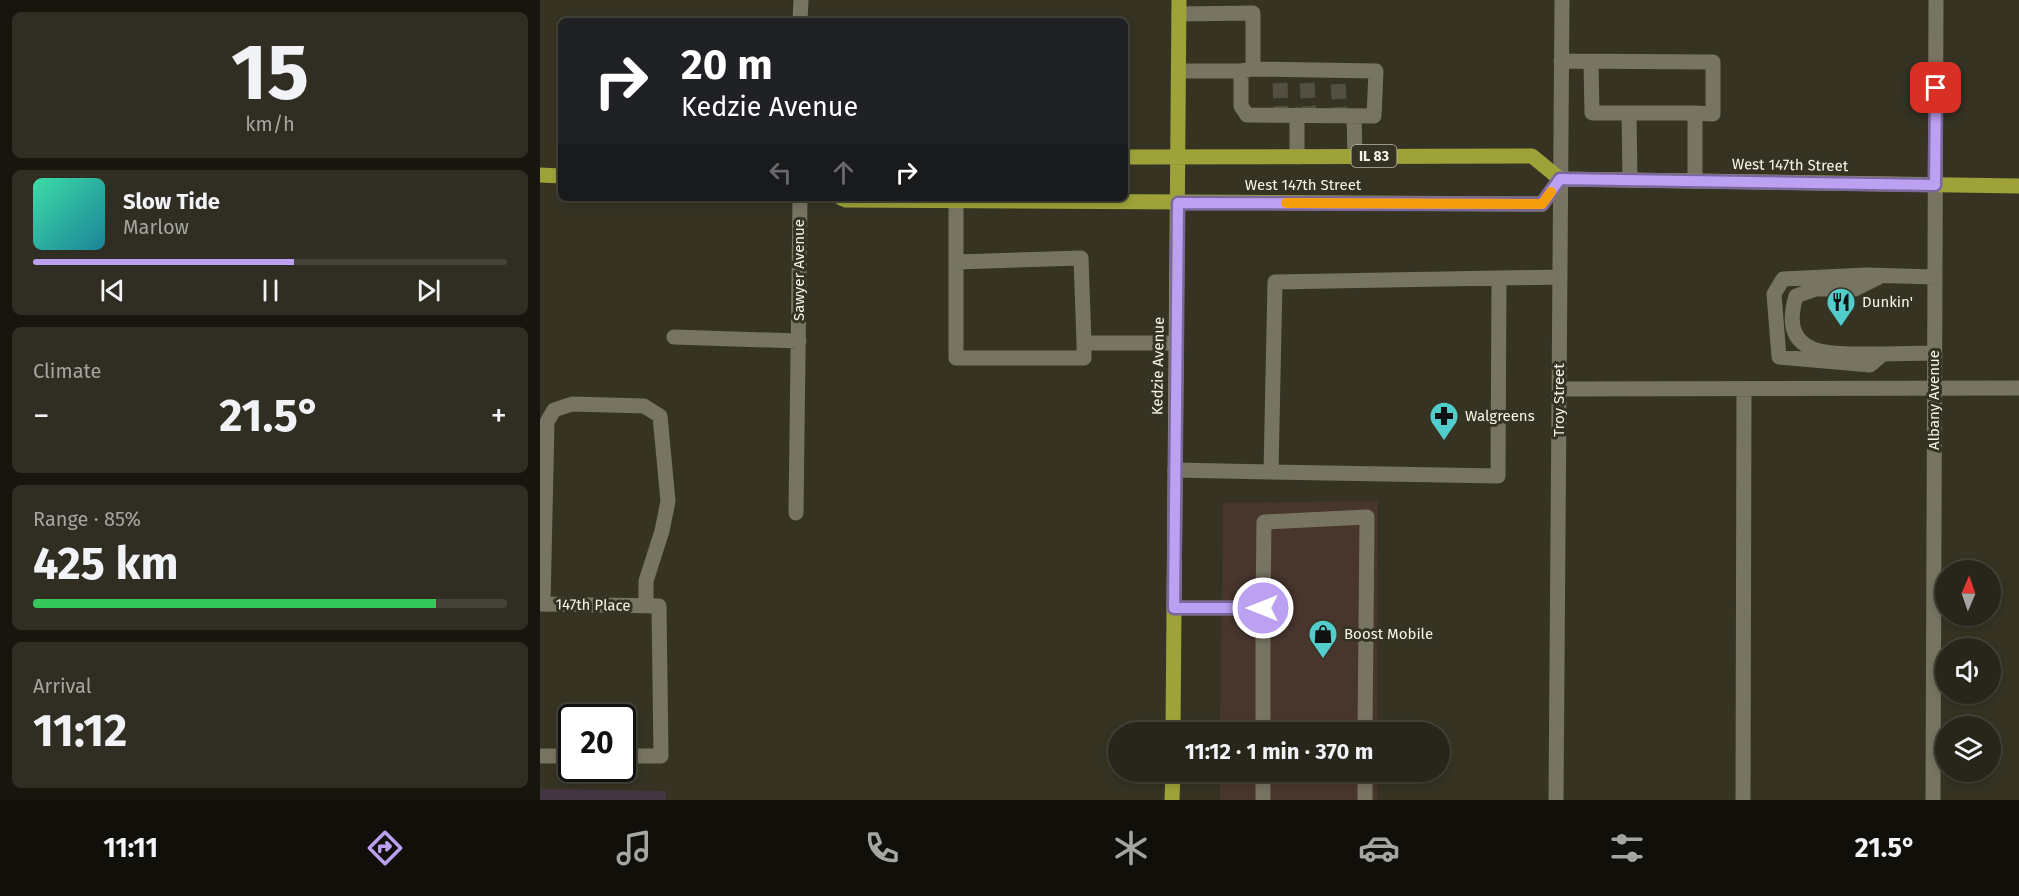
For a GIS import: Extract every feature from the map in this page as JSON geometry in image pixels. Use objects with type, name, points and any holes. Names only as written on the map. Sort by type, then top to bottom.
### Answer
[{"type":"main road","name":"Kedzie Avenue","points":[[1173,722],[1179,7]]},
{"type":"main road","name":"West 147th Street","points":[[1179,157],[1532,156],[1560,179],[2019,186]]},
{"type":"main road","name":"IL 83","points":[[1128,157],[1179,157]]},
{"type":"main road","points":[[540,176],[558,176]]},
{"type":"main road","name":"West 147th Street","points":[[1178,203],[1542,204],[1560,179]]},
{"type":"main road","points":[[956,201],[1178,203]]},
{"type":"main road","points":[[1172,800],[1173,782]]},
{"type":"street","points":[[801,0],[801,18]]},
{"type":"street","name":"Troy Street","points":[[1556,800],[1562,0]]},
{"type":"street","name":"Albany Avenue","points":[[1933,800],[1936,0]]},
{"type":"street","points":[[1179,7],[1253,13],[1247,70],[1241,106],[1247,115],[1374,116],[1376,71],[1338,77],[1280,76],[1247,70],[1179,71]]},
{"type":"street","points":[[1561,61],[1713,62],[1713,114],[1592,114],[1591,62]]},
{"type":"street","points":[[1629,113],[1630,180]]},
{"type":"street","points":[[1695,113],[1695,181]]},
{"type":"street","points":[[1296,114],[1297,157]]},
{"type":"street","points":[[1345,114],[1355,156]]},
{"type":"street","name":"Sawyer Avenue","points":[[796,513],[800,201]]},
{"type":"street","points":[[956,201],[956,262],[956,358],[1084,358],[1081,258],[956,262]]},
{"type":"street","points":[[1882,276],[1855,289],[1816,289],[1796,296],[1791,312],[1792,329],[1802,343],[1827,354],[1934,353]]},
{"type":"street","points":[[1271,472],[1275,282],[1560,277]]},
{"type":"street","points":[[1883,354],[1870,365],[1779,357],[1774,294],[1783,279],[1935,277]]},
{"type":"street","points":[[1175,470],[1498,476],[1500,278]]},
{"type":"street","points":[[674,337],[799,341]]},
{"type":"street","points":[[1084,343],[1176,343]]},
{"type":"street","points":[[1559,389],[2019,388]]},
{"type":"street","points":[[1743,800],[1744,389]]},
{"type":"street","points":[[542,604],[548,422],[554,410],[572,404],[645,406],[660,416],[668,501],[662,531],[646,581],[646,606],[659,606],[661,756],[636,756]]},
{"type":"street","points":[[1263,722],[1264,522],[1367,517],[1365,722]]},
{"type":"street","name":"147th Place","points":[[542,604],[646,606]]},
{"type":"street","points":[[1174,608],[1263,608]]},
{"type":"street","points":[[540,756],[558,756]]},
{"type":"street","points":[[1263,782],[1263,800]]},
{"type":"street","points":[[1365,782],[1365,800]]},
{"type":"shaded area","points":[[1378,501],[1377,722],[1220,722],[1223,503]]},
{"type":"shaded area","points":[[1220,782],[1377,782],[1377,800],[1220,800]]},
{"type":"shaded area","points":[[540,789],[666,791],[666,800],[540,800]]},
{"type":"tunnel","points":[[1280,83],[1281,110]]},
{"type":"tunnel","points":[[1307,83],[1309,111]]},
{"type":"tunnel","points":[[1338,84],[1340,110]]},
{"type":"slow traffic","points":[[1286,203],[1542,204],[1551,192]]},
{"type":"place","name":"Dunkin'","points":[[1841,328]]},
{"type":"place","name":"Walgreens","points":[[1444,442]]},
{"type":"place","name":"Boost Mobile","points":[[1323,660]]},
{"type":"route","points":[[1263,608],[1174,608],[1178,203],[1542,204],[1560,179],[1935,185],[1936,88]]}]
